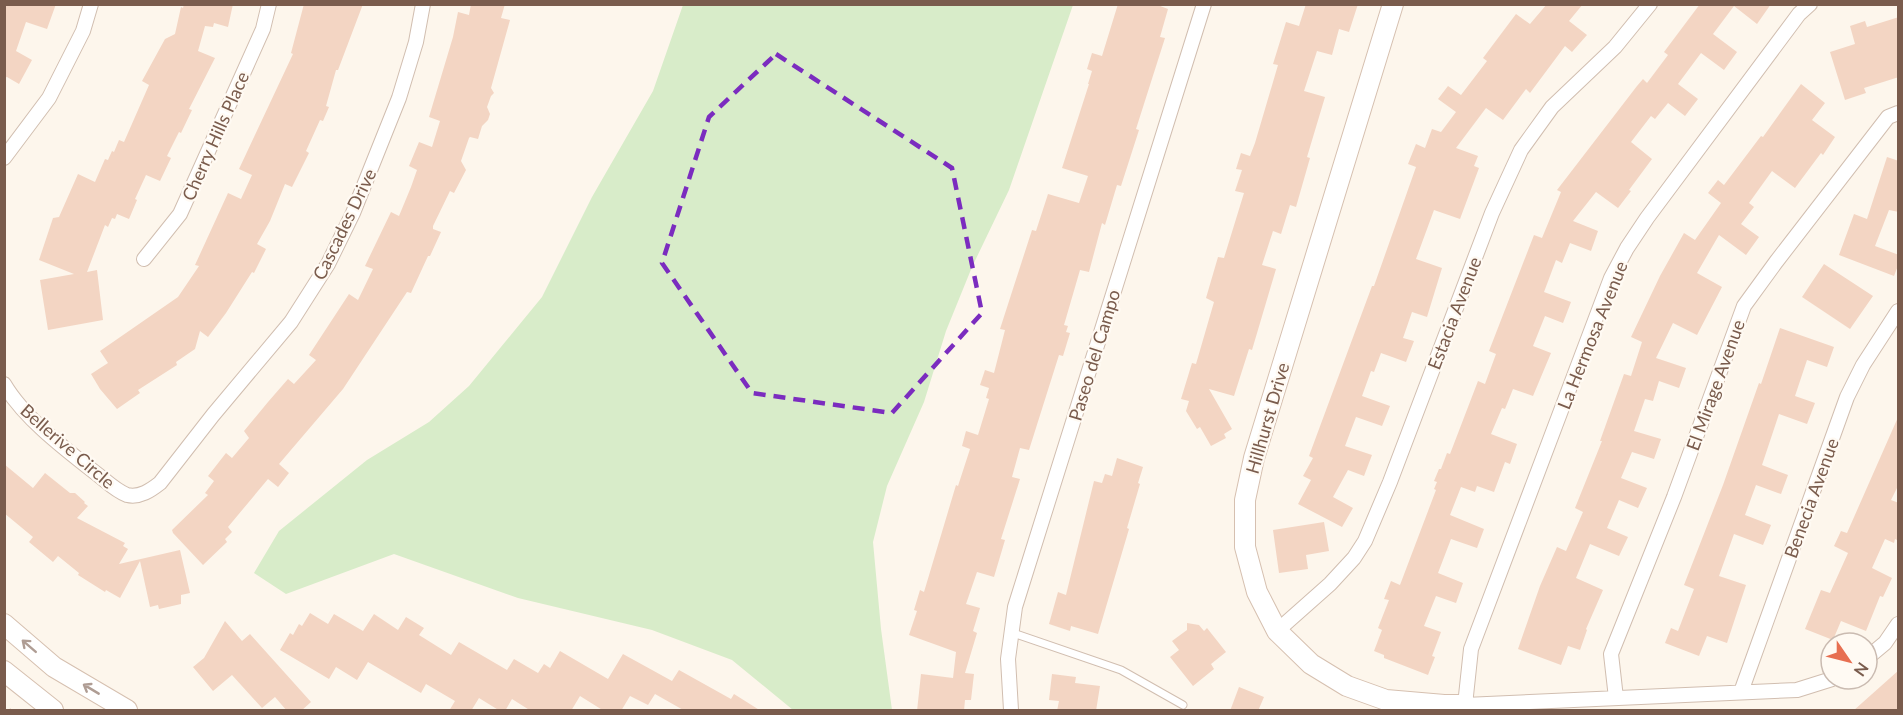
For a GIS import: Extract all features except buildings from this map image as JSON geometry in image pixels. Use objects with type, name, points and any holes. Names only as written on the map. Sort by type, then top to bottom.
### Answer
[{"type":"street","points":[[4,158],[49,98],[83,31],[91,4]]},
{"type":"street","name":"Cherry Hills Place","points":[[144,259],[180,214],[263,29],[269,4]]},
{"type":"street","name":"Cascades Drive","points":[[139,495],[151,491],[160,483],[213,415],[291,322],[328,264],[353,213],[399,98],[416,42],[423,4]]},
{"type":"street","name":"Paseo del Campo","points":[[1011,711],[1008,659],[1010,632],[1018,596],[1204,4]]},
{"type":"street","name":"Hillhurst Drive","points":[[1393,4],[1254,458],[1245,500],[1245,547],[1257,592],[1277,631],[1311,664],[1347,686],[1386,700],[1465,708]]},
{"type":"street","name":"Estacia Avenue","points":[[1277,631],[1330,584],[1365,542],[1387,490],[1488,222],[1521,150],[1552,107],[1615,47],[1650,4]]},
{"type":"street","name":"La Hermosa Avenue","points":[[1465,708],[1471,649],[1611,278],[1647,218],[1798,14],[1810,4]]},
{"type":"street","name":"El Mirage Avenue","points":[[1616,698],[1611,654],[1674,497],[1744,306],[1888,117],[1899,113]]},
{"type":"street","name":"Benecia Avenue","points":[[1741,692],[1847,397],[1863,365],[1899,311]]},
{"type":"street","name":"Bellerive Circle","points":[[4,384],[11,395],[48,433],[87,466],[115,488],[128,495],[139,495]]},
{"type":"street","points":[[4,624],[54,667],[127,711]]},
{"type":"street","points":[[1879,648],[1899,624]]},
{"type":"street","points":[[4,671],[53,711]]},
{"type":"street","points":[[1465,708],[1616,698],[1797,690],[1819,683]]},
{"type":"lane","points":[[1010,632],[1121,670],[1183,705]]},
{"type":"path","points":[[4,707],[10,711]]},
{"type":"highlighted area","points":[[776,54],[952,168],[982,313],[892,413],[752,393],[662,263],[709,117]]},
{"type":"green space","points":[[683,5],[1073,5],[1009,190],[972,267],[946,331],[924,402],[887,486],[873,542],[881,629],[892,710],[793,710],[732,660],[652,630],[518,598],[394,554],[286,594],[254,573],[279,531],[367,460],[429,422],[469,386],[542,297],[592,197],[653,91]]}]
